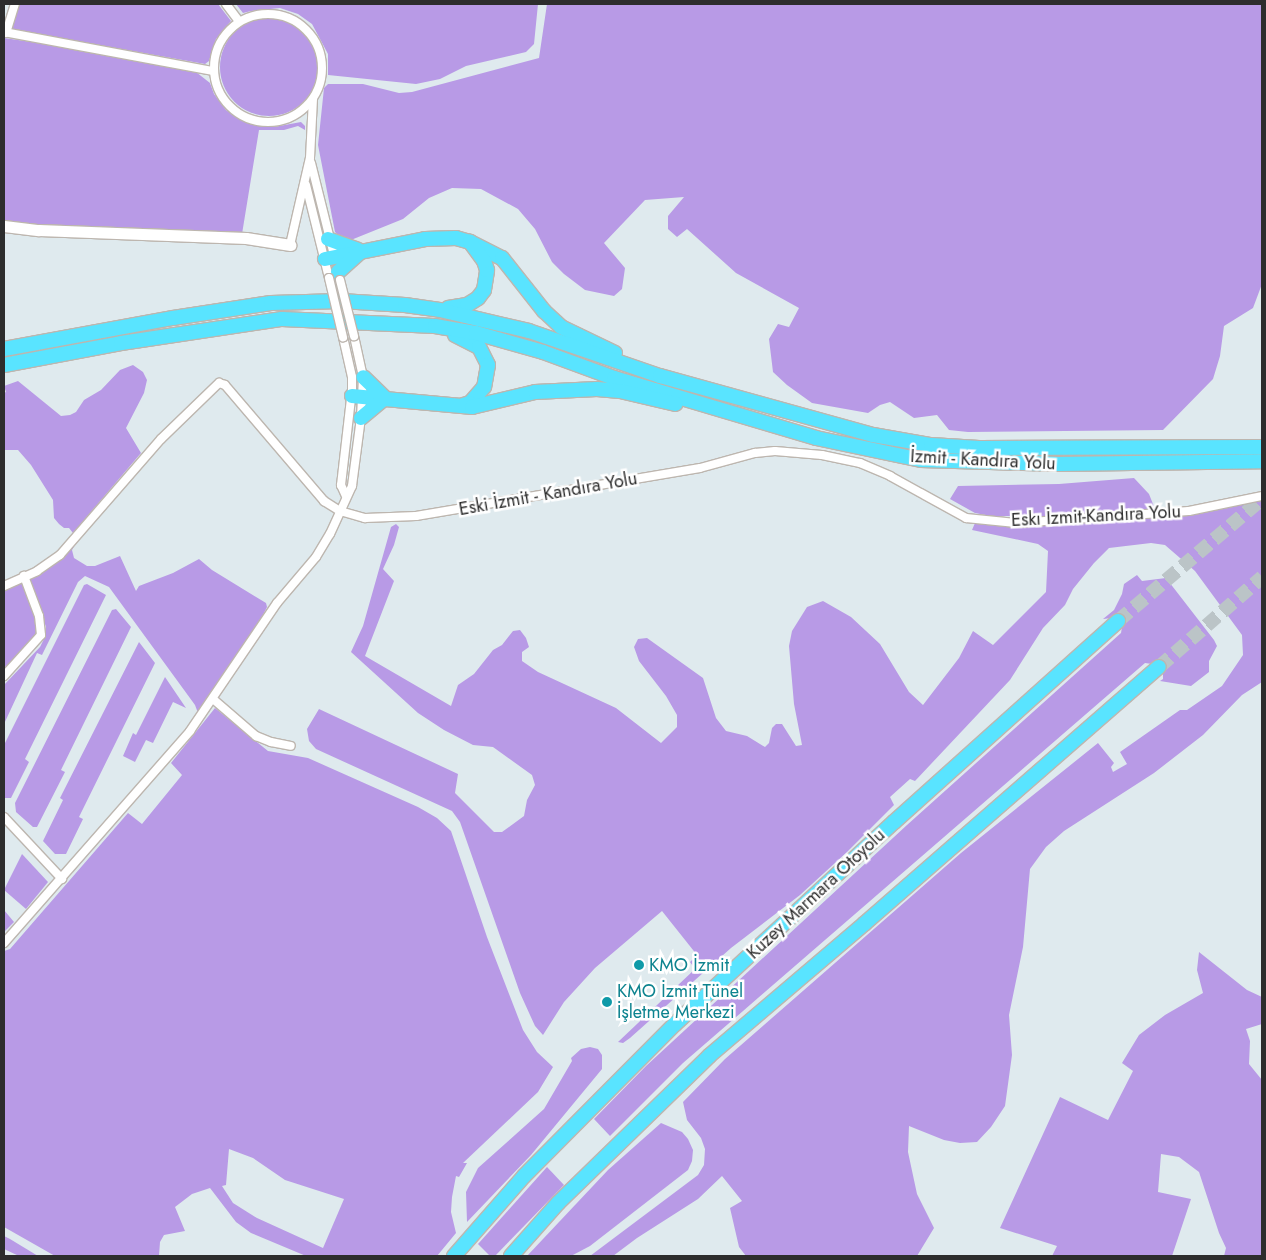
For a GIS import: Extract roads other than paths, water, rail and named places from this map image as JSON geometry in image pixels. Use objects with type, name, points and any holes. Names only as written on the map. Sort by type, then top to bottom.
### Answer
[{"type":"highway","points":[[329,258],[440,238],[456,238],[470,242],[502,258],[544,311],[560,327],[660,376]]},
{"type":"highway","points":[[328,239],[361,251]]},
{"type":"highway","points":[[440,310],[467,305],[478,298],[484,290],[487,270],[481,256],[470,242]]},
{"type":"highway","points":[[336,277],[361,251]]},
{"type":"highway","points":[[4,349],[173,318],[271,303],[341,301],[440,310],[529,331],[660,376],[856,431],[931,444],[979,448],[1262,447]]},
{"type":"highway","points":[[4,365],[122,343],[282,319],[435,326],[476,333],[543,352],[614,378],[710,406]]},
{"type":"highway","points":[[435,326],[479,347],[488,365],[484,387],[470,403],[460,406]]},
{"type":"highway","points":[[363,377],[385,398]]},
{"type":"highway","points":[[357,396],[472,407],[535,392],[597,389],[620,391],[667,403],[710,406]]},
{"type":"highway","points":[[361,418],[385,398]]},
{"type":"highway","name":"İzmit - Kandıra Yolu","points":[[710,406],[816,438],[921,460],[1058,464],[1262,461]]},
{"type":"highway","name":"Kuzey Marmara Otoyolu","points":[[454,1256],[524,1176],[675,1024],[894,822],[1118,621]]},
{"type":"highway","points":[[511,1256],[558,1203],[709,1056],[864,924],[1159,667]]},
{"type":"street","points":[[15,4],[5,33],[213,71]]},
{"type":"street","points":[[226,4],[239,21]]},
{"type":"street","points":[[270,13],[285,16],[299,23],[311,34],[319,48],[322,63],[322,79],[313,99],[301,111],[286,119],[270,122],[253,120],[237,113],[225,101],[217,86],[213,71],[216,50],[225,34],[239,21],[254,15],[270,13]]},
{"type":"street","points":[[4,226],[39,230],[246,238],[290,245],[310,158],[313,99]]},
{"type":"street","points":[[310,158],[328,239],[329,258]]},
{"type":"street","points":[[305,183],[354,336],[363,377],[357,396],[342,485],[346,496]]},
{"type":"street","points":[[4,944],[190,731],[277,603],[316,556],[334,526],[352,486],[361,418],[343,337],[336,277]]},
{"type":"street","points":[[4,586],[37,571],[60,555],[161,439],[219,383],[225,385],[324,501],[340,511]]},
{"type":"street","name":"Eski İzmit - Kandıra Yolu","points":[[340,511],[365,518],[416,516],[700,468],[755,453],[775,451],[822,455],[860,463],[934,499]]},
{"type":"street","name":"Eskı İzmit-Kandıra Yolu","points":[[934,499],[966,518],[1016,523],[1189,510],[1262,496]]},
{"type":"street","points":[[4,676],[41,635],[39,616],[24,576]]},
{"type":"street","points":[[213,699],[256,736],[271,742],[291,746]]},
{"type":"street","points":[[4,817],[62,879]]},
{"type":"tunnel","points":[[1118,621],[1262,499]]},
{"type":"tunnel","points":[[1159,667],[1262,577]]},
{"type":"place","name":"KMO İzmit","points":[[639,965]]},
{"type":"place","name":"KMO İzmit Tünel İşletme Merkezi","points":[[607,1002]]}]
